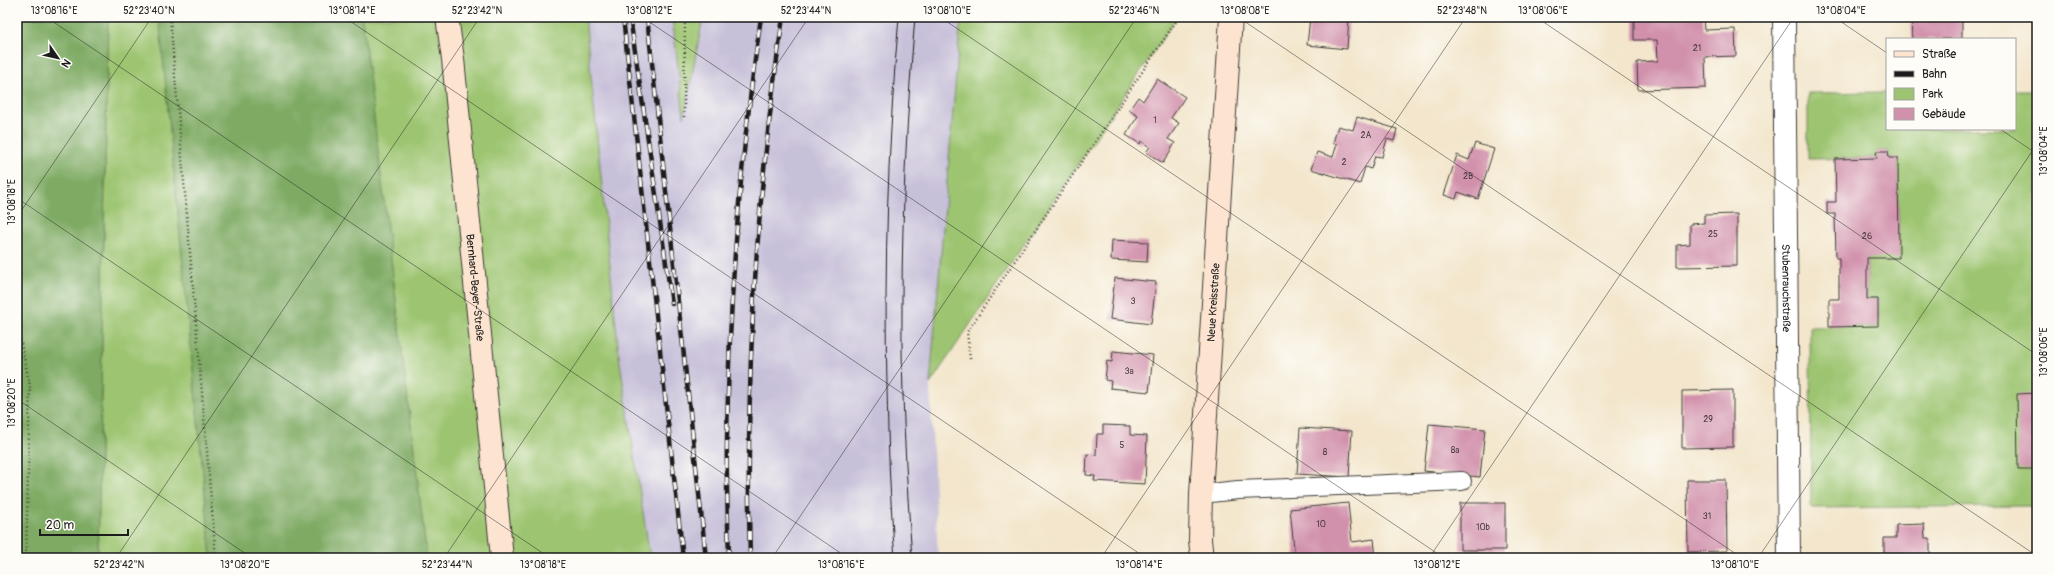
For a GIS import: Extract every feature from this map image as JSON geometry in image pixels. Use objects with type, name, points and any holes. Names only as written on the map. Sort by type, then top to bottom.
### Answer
[{"type":"street","name":"Bernhard-Beyer-Straße","points":[[447,17],[453,59],[502,558]]},
{"type":"street","name":"Neue Kreisstraße","points":[[1202,558],[1200,540],[1201,494],[1231,17]]},
{"type":"street","name":"Stubenrauchstraße","points":[[1784,17],[1789,558]]},
{"type":"lane","points":[[1201,494],[1238,490],[1462,481]]},
{"type":"path","points":[[17,20],[107,17]]},
{"type":"path","points":[[170,17],[216,558]]},
{"type":"path","points":[[684,117],[685,17]]},
{"type":"path","points":[[970,359],[966,332],[1179,17]]},
{"type":"path","points":[[17,324],[30,386],[26,558]]},
{"type":"shaded area","points":[[585,17],[672,17],[684,115],[703,17],[961,17],[930,384],[938,558],[650,558],[619,356]]},
{"type":"green space","points":[[17,17],[108,17],[98,558],[17,558]]},
{"type":"green space","points":[[108,17],[585,17],[619,356],[650,558],[98,558]]},
{"type":"green space","points":[[159,17],[362,17],[427,558],[211,558]]},
{"type":"green space","points":[[672,17],[703,17],[684,117]]},
{"type":"green space","points":[[961,17],[1177,17],[930,384]]},
{"type":"green space","points":[[2016,91],[2037,91],[2037,506],[1811,508],[1810,327],[1878,326],[1878,299],[1867,299],[1867,258],[1899,257],[1898,159],[1889,158],[1888,151],[1877,151],[1877,158],[1808,159],[1808,93],[1886,92],[1886,130],[2016,130]]},
{"type":"building","points":[[1310,17],[1349,17],[1347,49],[1307,45]]},
{"type":"building","points":[[1634,17],[1703,17],[1704,30],[1735,29],[1736,56],[1705,57],[1706,88],[1638,90],[1637,62],[1658,61],[1657,40],[1634,40]]},
{"type":"building","points":[[1911,17],[1962,17],[1962,38],[1912,38]]},
{"type":"building","points":[[1157,79],[1185,97],[1171,118],[1179,123],[1168,139],[1175,143],[1163,163],[1146,152],[1150,147],[1141,141],[1140,144],[1126,135],[1138,116],[1129,110],[1138,97],[1143,101]]},
{"type":"building","points":[[1357,117],[1397,129],[1394,141],[1387,139],[1382,157],[1375,156],[1371,169],[1365,167],[1360,184],[1311,169],[1317,152],[1333,157],[1337,144],[1333,143],[1338,126],[1353,130]]},
{"type":"building","points":[[1475,143],[1494,149],[1478,199],[1458,192],[1456,199],[1444,195],[1457,155],[1469,160]]},
{"type":"building","points":[[1876,151],[1888,151],[1889,158],[1898,158],[1899,258],[1867,258],[1867,299],[1878,299],[1878,326],[1829,327],[1829,299],[1839,299],[1839,258],[1836,258],[1835,214],[1827,214],[1827,202],[1836,202],[1835,159],[1877,158]]},
{"type":"building","points":[[1737,214],[1737,266],[1677,267],[1677,245],[1690,244],[1690,224],[1704,223],[1704,215]]},
{"type":"building","points":[[1112,240],[1148,242],[1147,262],[1111,260]]},
{"type":"building","points":[[1115,278],[1156,282],[1151,324],[1110,319]]},
{"type":"building","points":[[1113,351],[1153,355],[1149,392],[1110,388],[1111,381],[1105,380],[1107,361],[1112,362]]},
{"type":"building","points":[[1733,390],[1733,447],[1682,448],[1682,391]]},
{"type":"building","points":[[2037,393],[2037,469],[2018,469],[2017,394]]},
{"type":"building","points":[[1429,424],[1485,429],[1480,477],[1424,471]]},
{"type":"building","points":[[1103,425],[1130,426],[1130,435],[1147,436],[1145,484],[1094,481],[1095,476],[1086,475],[1087,454],[1096,455],[1097,434],[1103,434]]},
{"type":"building","points":[[1300,428],[1352,431],[1349,477],[1297,474]]},
{"type":"building","points":[[1687,480],[1726,480],[1727,551],[1688,552]]},
{"type":"building","points":[[1348,503],[1352,542],[1374,539],[1376,558],[1295,558],[1290,509]]},
{"type":"building","points":[[1460,503],[1505,503],[1505,550],[1460,550]]},
{"type":"building","points":[[1924,524],[1925,538],[1930,538],[1930,558],[1880,558],[1880,555],[1884,555],[1884,538],[1896,538],[1896,525]]},
{"type":"tram line","points":[[895,558],[889,450],[886,294],[892,109],[899,17]]},
{"type":"tram line","points":[[912,558],[904,431],[902,304],[906,160],[915,17]]},
{"type":"railway","points":[[623,17],[683,558]]},
{"type":"railway","points":[[630,17],[672,304]]},
{"type":"railway","points":[[647,17],[706,558]]},
{"type":"railway","points":[[729,558],[727,455],[728,387],[733,281],[747,122],[761,17]]},
{"type":"railway","points":[[750,558],[749,422],[754,287],[766,152],[783,17]]}]
